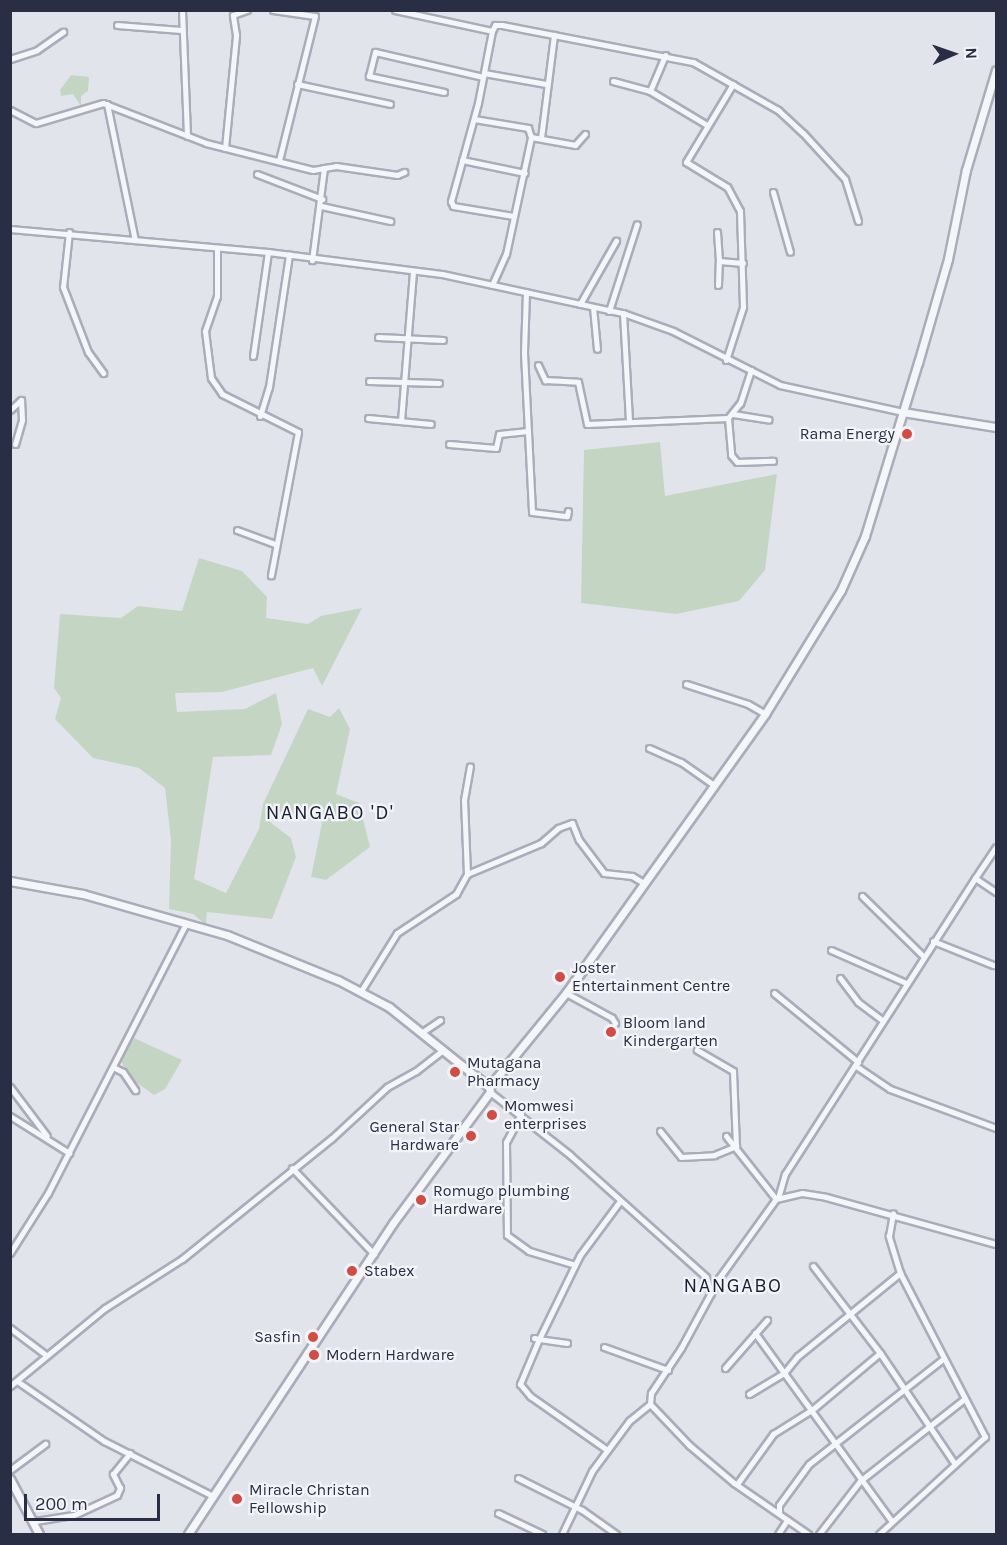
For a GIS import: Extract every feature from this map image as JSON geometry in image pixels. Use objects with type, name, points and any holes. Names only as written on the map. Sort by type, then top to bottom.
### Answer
[{"type":"street","points":[[182,10],[187,136]]},
{"type":"street","points":[[225,148],[236,35],[233,15],[248,10]]},
{"type":"street","points":[[273,10],[315,16],[279,160]]},
{"type":"street","points":[[394,10],[492,31]]},
{"type":"street","points":[[513,216],[453,206],[451,198],[474,119],[492,31],[497,24],[665,55],[693,63],[734,84],[778,110],[826,157],[844,179],[858,222]]},
{"type":"street","points":[[117,25],[181,30]]},
{"type":"street","points":[[10,59],[37,50],[63,32]]},
{"type":"street","points":[[541,138],[546,84],[554,35]]},
{"type":"street","points":[[444,92],[369,76],[375,52],[483,75],[546,84]]},
{"type":"street","points":[[650,91],[665,55]]},
{"type":"street","points":[[188,1534],[374,1254],[489,1090],[566,993],[642,882],[765,714],[852,568],[903,412],[945,269],[966,170],[996,70]]},
{"type":"street","points":[[728,78],[734,84]]},
{"type":"street","points":[[613,81],[650,91],[707,125]]},
{"type":"street","points":[[297,84],[390,104]]},
{"type":"street","points":[[726,360],[743,307],[742,227],[735,197],[728,187],[686,162],[734,84]]},
{"type":"street","points":[[107,104],[135,240]]},
{"type":"street","points":[[10,110],[36,123],[107,104],[187,136],[313,170],[336,166],[397,174],[404,172]]},
{"type":"street","points":[[474,119],[528,128],[531,136],[525,173],[504,261],[492,285]]},
{"type":"street","points":[[531,136],[578,145],[585,134]]},
{"type":"street","points":[[462,160],[525,173]]},
{"type":"street","points":[[312,260],[322,199],[324,168]]},
{"type":"street","points":[[257,174],[322,199]]},
{"type":"street","points":[[773,192],[790,252]]},
{"type":"street","points":[[321,206],[390,221]]},
{"type":"street","points":[[609,311],[637,224]]},
{"type":"street","points":[[10,229],[69,232],[217,249],[288,254],[312,260],[413,271],[492,285],[623,313],[663,326],[726,360],[804,392],[903,412],[996,427]]},
{"type":"street","points":[[69,232],[63,287],[88,352],[102,373]]},
{"type":"street","points":[[717,232],[718,285]]},
{"type":"street","points":[[580,304],[616,241]]},
{"type":"street","points":[[217,249],[217,296],[205,331],[211,378],[222,394],[260,416],[298,432],[275,544],[271,575]]},
{"type":"street","points":[[253,356],[268,252]]},
{"type":"street","points":[[260,416],[269,387],[288,254]]},
{"type":"street","points":[[719,261],[743,262]]},
{"type":"street","points":[[401,421],[406,382],[413,271]]},
{"type":"street","points":[[526,292],[524,353],[532,512],[567,517]]},
{"type":"street","points":[[593,307],[597,349]]},
{"type":"street","points":[[623,313],[629,422]]},
{"type":"street","points":[[378,337],[443,340]]},
{"type":"street","points":[[538,365],[541,379],[578,382],[587,424],[728,418],[734,414],[752,370]]},
{"type":"street","points":[[369,381],[439,383]]},
{"type":"street","points":[[10,410],[21,400],[22,420],[15,444]]},
{"type":"street","points":[[734,414],[768,420]]},
{"type":"street","points":[[368,418],[431,424]]},
{"type":"street","points":[[728,418],[732,458],[737,462],[773,461]]},
{"type":"street","points":[[449,444],[496,448],[501,433],[528,431]]},
{"type":"street","points":[[237,530],[275,544]]},
{"type":"street","points":[[686,684],[748,704],[765,714]]},
{"type":"street","points":[[649,748],[681,762],[713,784]]},
{"type":"street","points":[[361,991],[397,933],[456,894],[467,874],[464,800],[470,767]]},
{"type":"street","points":[[467,874],[541,843],[558,828],[573,823],[602,871],[642,882]]},
{"type":"street","points":[[562,1534],[574,1506],[607,1450],[629,1421],[650,1404],[651,1393],[668,1370],[719,1278],[777,1198],[785,1174],[933,941],[996,848]]},
{"type":"street","points":[[975,878],[996,892]]},
{"type":"street","points":[[10,881],[83,894],[227,935],[361,991],[389,1007],[521,1114],[706,1277],[711,1294]]},
{"type":"street","points":[[862,896],[924,957]]},
{"type":"street","points":[[10,1253],[69,1153],[186,923]]},
{"type":"street","points":[[933,941],[993,965]]},
{"type":"street","points":[[831,950],[906,983]]},
{"type":"street","points":[[840,978],[858,1002],[882,1020]]},
{"type":"street","points":[[566,993],[612,1018],[615,1023]]},
{"type":"street","points":[[774,993],[890,1089],[996,1128]]},
{"type":"street","points":[[421,1033],[440,1020]]},
{"type":"street","points":[[697,1050],[733,1071],[736,1146]]},
{"type":"street","points":[[10,1386],[105,1308],[182,1260],[387,1087],[442,1051]]},
{"type":"street","points":[[113,1067],[123,1072],[135,1090]]},
{"type":"street","points":[[10,1087],[49,1139]]},
{"type":"street","points":[[521,1114],[506,1142],[507,1235],[529,1251],[575,1265]]},
{"type":"street","points":[[10,1116],[69,1153]]},
{"type":"street","points":[[660,1131],[681,1157],[714,1155],[736,1146]]},
{"type":"street","points":[[726,1136],[777,1198]]},
{"type":"street","points":[[292,1168],[374,1254]]},
{"type":"street","points":[[777,1198],[815,1194],[996,1244]]},
{"type":"street","points":[[607,1450],[523,1390],[520,1384],[536,1339],[575,1265],[620,1202]]},
{"type":"street","points":[[879,1534],[891,1520],[984,1437],[963,1400],[900,1273],[890,1236],[892,1214]]},
{"type":"street","points":[[813,1266],[879,1353],[955,1464]]},
{"type":"street","points":[[749,1394],[784,1374],[798,1356],[852,1316],[900,1273]]},
{"type":"street","points":[[706,1277],[719,1278]]},
{"type":"street","points":[[725,1368],[767,1320]]},
{"type":"street","points":[[10,1328],[46,1355]]},
{"type":"street","points":[[754,1333],[813,1409],[860,1481],[891,1520]]},
{"type":"street","points":[[536,1339],[567,1343]]},
{"type":"street","points":[[604,1347],[668,1370]]},
{"type":"street","points":[[736,1484],[772,1434],[813,1409],[879,1353]]},
{"type":"street","points":[[779,1513],[779,1505],[809,1464],[944,1359]]},
{"type":"street","points":[[16,1381],[104,1441],[213,1496]]},
{"type":"street","points":[[819,1534],[860,1481],[963,1400]]},
{"type":"street","points":[[650,1404],[689,1445],[736,1484],[808,1534]]},
{"type":"street","points":[[10,1470],[45,1444]]},
{"type":"street","points":[[35,1521],[74,1515],[117,1495],[120,1488],[113,1474],[130,1453]]},
{"type":"street","points":[[518,1478],[574,1506],[616,1534]]},
{"type":"street","points":[[10,1479],[35,1521],[39,1534]]},
{"type":"street","points":[[498,1513],[542,1534]]},
{"type":"street","points":[[778,1534],[787,1520]]},
{"type":"green space","points":[[71,75],[89,77],[88,91],[81,96],[81,106],[73,94],[61,96],[60,90]]},
{"type":"green space","points":[[660,442],[665,496],[777,474],[765,570],[739,601],[676,614],[581,603],[584,450]]},
{"type":"green space","points":[[199,558],[242,571],[267,597],[266,618],[308,624],[321,616],[362,608],[322,686],[313,668],[222,692],[175,693],[177,712],[245,709],[276,693],[282,724],[271,755],[213,757],[194,879],[226,893],[259,829],[263,804],[308,709],[330,717],[339,708],[350,729],[336,794],[359,803],[370,847],[326,880],[311,877],[322,823],[314,816],[273,811],[271,823],[291,838],[296,857],[272,919],[207,912],[206,925],[193,914],[169,909],[171,840],[165,788],[139,768],[93,758],[55,719],[61,698],[54,688],[60,614],[121,618],[138,606],[182,611]]},
{"type":"green space","points":[[134,1038],[182,1060],[165,1089],[154,1095],[130,1078],[121,1061]]},
{"type":"place","name":"Rama Energy","points":[[907,434]]},
{"type":"place","name":"Joster Entertainment Centre","points":[[560,977]]},
{"type":"place","name":"Bloom land Kindergarten","points":[[611,1032]]},
{"type":"place","name":"Mutagana Pharmacy","points":[[455,1072]]},
{"type":"place","name":"Momwesi enterprises","points":[[492,1115]]},
{"type":"place","name":"General Star Hardware","points":[[471,1136]]},
{"type":"place","name":"Romugo plumbing Hardware","points":[[421,1200]]},
{"type":"place","name":"Stabex","points":[[352,1271]]},
{"type":"place","name":"Sasfin","points":[[313,1337]]},
{"type":"place","name":"Modern Hardware","points":[[314,1355]]},
{"type":"place","name":"Miracle Christan Fellowship","points":[[237,1499]]},
{"type":"district","name":"NANGABO 'D'","points":[[330,812]]},
{"type":"district","name":"NANGABO","points":[[733,1285]]}]
